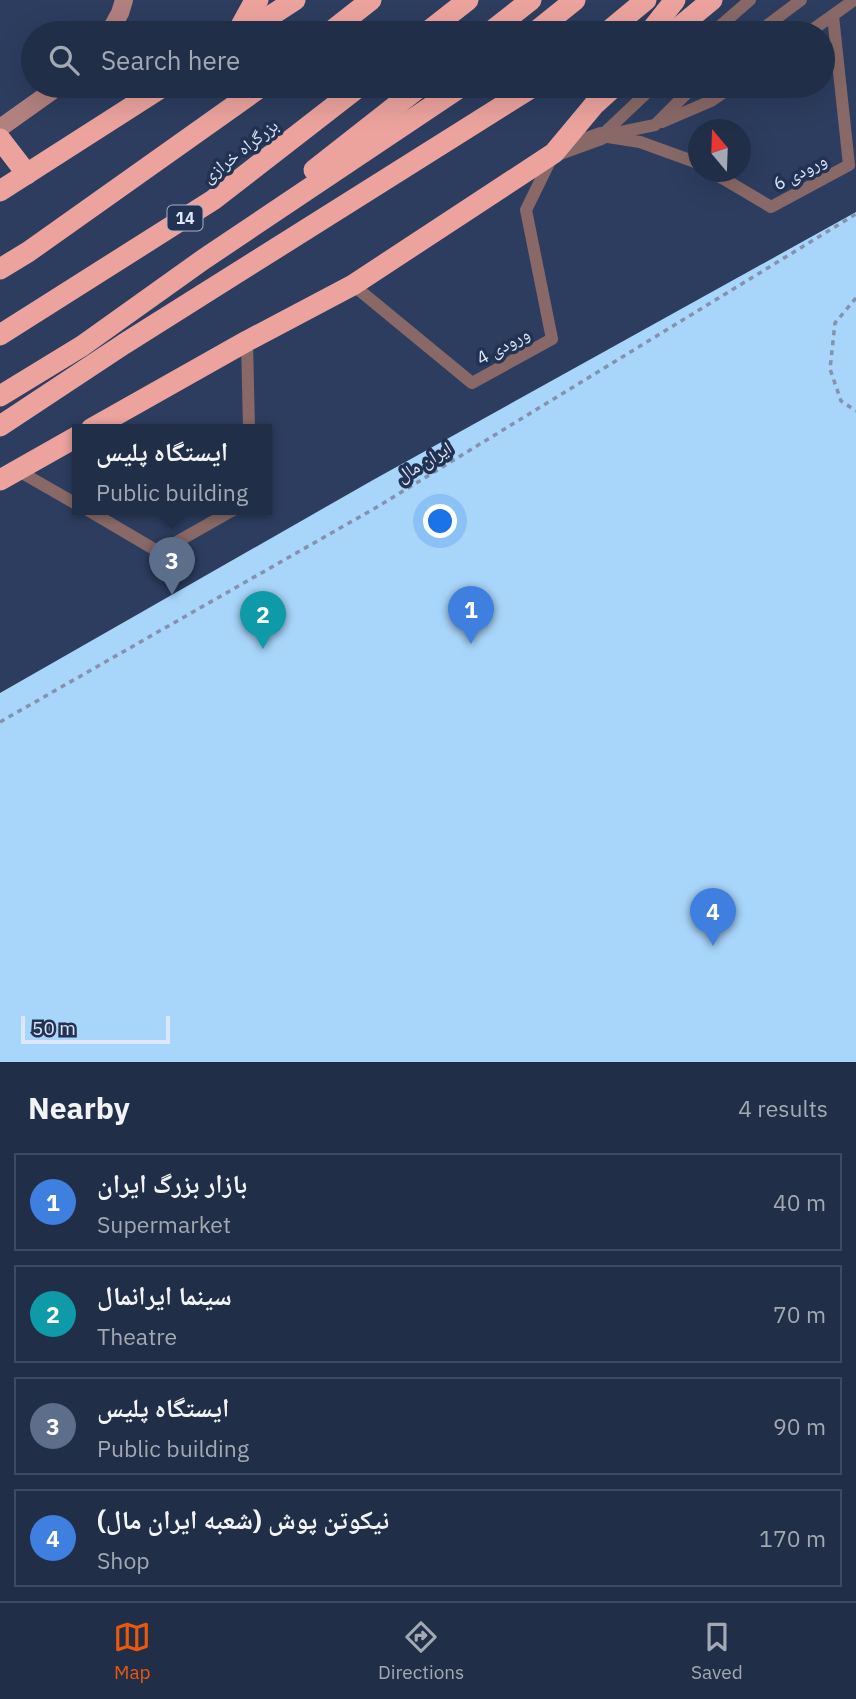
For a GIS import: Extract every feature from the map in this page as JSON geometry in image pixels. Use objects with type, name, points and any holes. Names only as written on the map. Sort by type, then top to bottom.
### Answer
[{"type":"highway","points":[[244,21],[258,0]]},
{"type":"highway","points":[[263,21],[295,0]]},
{"type":"highway","points":[[344,21],[371,0]]},
{"type":"highway","points":[[441,21],[468,0]]},
{"type":"highway","points":[[504,21],[531,0]]},
{"type":"highway","points":[[549,21],[575,0]]},
{"type":"highway","points":[[621,21],[646,0]]},
{"type":"highway","points":[[658,21],[675,0]]},
{"type":"highway","points":[[687,21],[712,0]]},
{"type":"highway","points":[[0,191],[145,98]]},
{"type":"highway","points":[[0,269],[245,98]]},
{"type":"highway","name":"بزرگراه خرازی","points":[[0,335],[213,201],[345,98]]},
{"type":"highway","points":[[204,259],[406,98]]},
{"type":"highway","points":[[0,396],[82,346],[204,259],[444,98]]},
{"type":"highway","points":[[0,426],[124,344],[515,98]]},
{"type":"highway","points":[[100,424],[353,285],[554,153],[600,98]]},
{"type":"highway","points":[[594,106],[602,98]]},
{"type":"highway","points":[[0,139],[27,174]]},
{"type":"highway","points":[[9,475],[72,439]]},
{"type":"street","points":[[116,21],[124,0]]},
{"type":"street","points":[[0,128],[42,98]]},
{"type":"street","points":[[554,153],[601,136]]},
{"type":"lane","points":[[726,21],[750,0]]},
{"type":"lane","points":[[773,21],[801,0]]},
{"type":"lane","points":[[826,21],[853,0]]},
{"type":"lane","name":"ورودی 6","points":[[833,16],[834,21]]},
{"type":"lane","name":"ورودی 6","points":[[728,182],[771,208],[849,165],[835,35]]},
{"type":"lane","points":[[601,136],[641,98]]},
{"type":"lane","points":[[655,125],[682,98]]},
{"type":"lane","points":[[601,136],[655,125],[715,98]]},
{"type":"lane","points":[[601,136],[640,142],[688,159]]},
{"type":"lane","name":"ورودی 4","points":[[353,285],[472,383],[552,339],[526,210],[554,153]]},
{"type":"lane","points":[[247,341],[249,424]]},
{"type":"lane","points":[[9,475],[72,502]]},
{"type":"lane","points":[[96,515],[159,552],[224,515]]},
{"type":"path","name":"ایران مال","points":[[0,722],[377,507],[856,214]]},
{"type":"path","points":[[856,298],[835,323],[830,369],[841,401],[856,411]]},
{"type":"building","points":[[856,212],[856,1062],[0,1062],[0,693],[373,480]]},
{"type":"place","name":"ایستگاه پلیس","points":[[172,595]]},
{"type":"place","name":"بازار بزرگ ایران","points":[[471,644]]},
{"type":"place","name":"سینما ایرانمال","points":[[263,649]]},
{"type":"place","name":"نیکوتن پوش (شعبه ایران مال)","points":[[713,946]]}]
